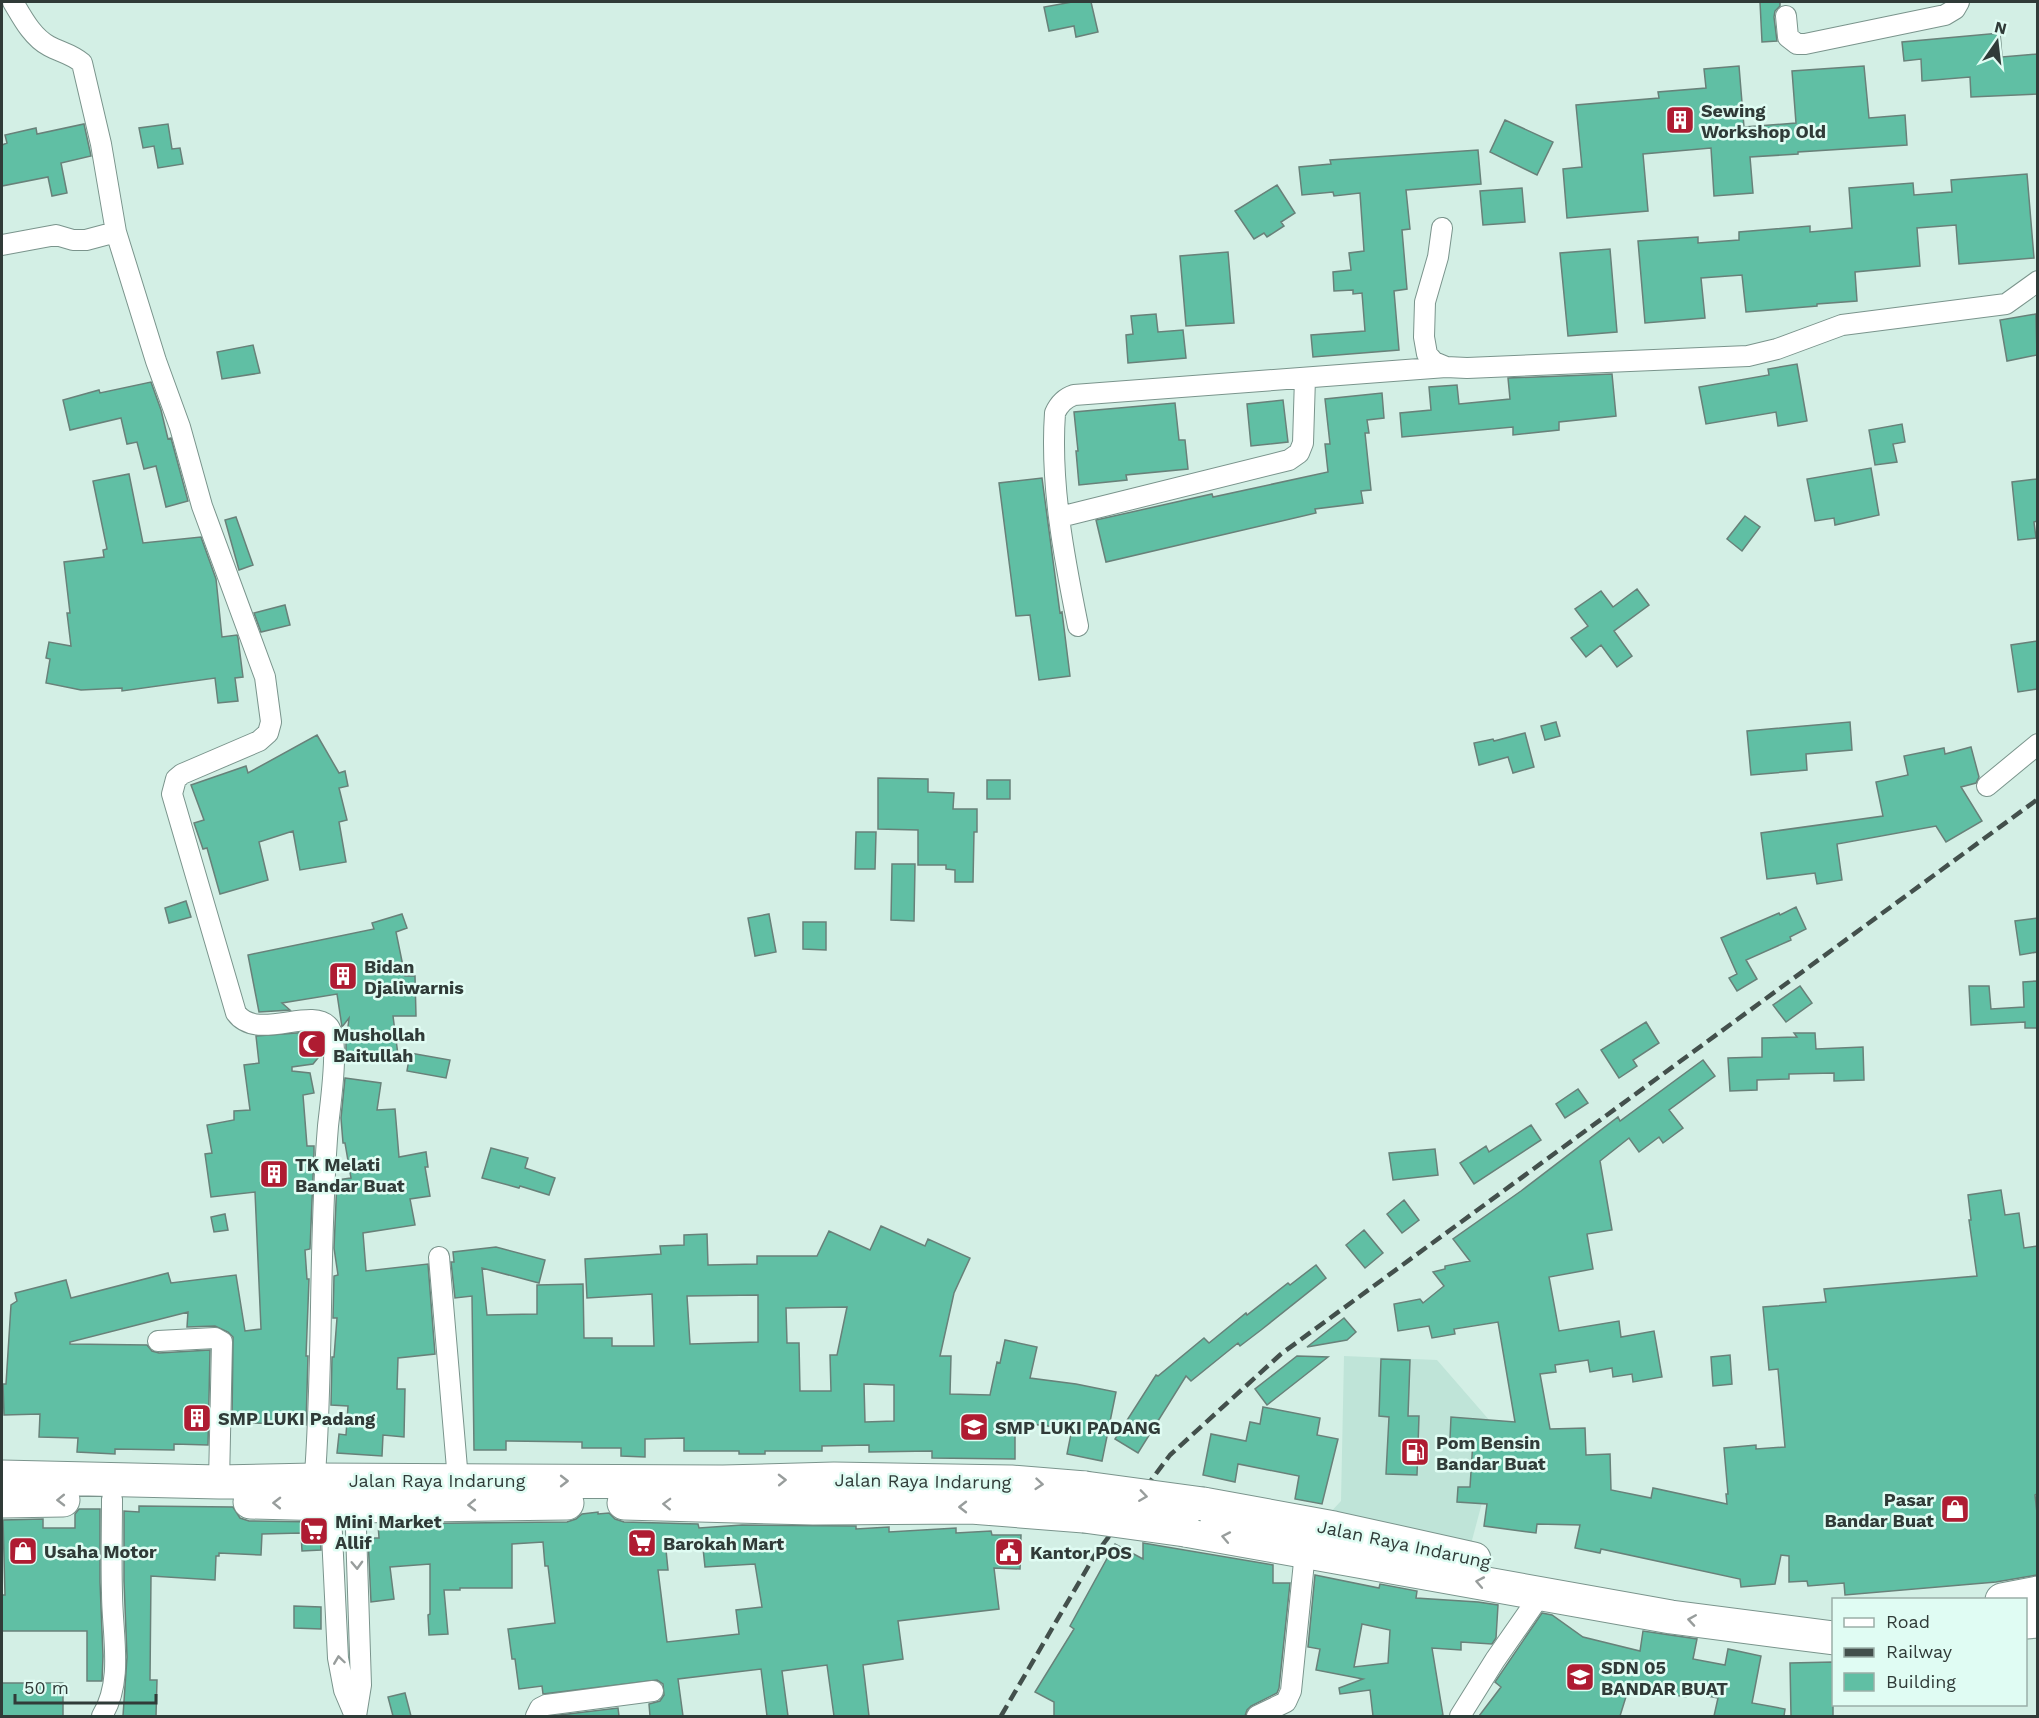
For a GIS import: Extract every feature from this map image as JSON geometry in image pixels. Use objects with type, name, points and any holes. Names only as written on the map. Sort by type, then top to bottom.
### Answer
[{"type":"highway","name":"Jalan Raya Indarung","points":[[2,1477],[219,1482],[333,1492],[594,1502],[724,1494]]},
{"type":"highway","name":"Jalan Raya Indarung","points":[[2,1501],[333,1492],[458,1480],[724,1494],[813,1508],[971,1507],[1085,1502],[1194,1517],[1542,1594],[1696,1621],[1832,1638]]},
{"type":"highway","name":"Jalan Raya Indarung","points":[[1287,1539],[1537,1573],[1741,1608],[1832,1616]]},
{"type":"highway","points":[[2008,1598],[2037,1593]]},
{"type":"street","points":[[13,2],[32,31],[48,45],[82,63],[101,144],[116,232],[156,361],[180,427],[202,506],[265,677],[271,722],[268,733],[259,741],[182,774],[176,779],[172,794],[236,1013],[240,1019],[254,1025],[295,1021],[324,1022],[332,1033],[333,1070],[324,1174],[320,1389],[361,1685],[355,1716]]},
{"type":"street","points":[[1785,16],[1788,37],[1797,44],[1805,44],[1945,15],[1955,9],[1959,2]]},
{"type":"street","points":[[1442,228],[1438,257],[1425,302],[1424,337],[1427,354],[1434,362],[1446,367]]},
{"type":"street","points":[[2,245],[56,235],[73,240],[86,240],[116,232]]},
{"type":"street","points":[[1078,626],[1060,517],[1053,438],[1055,413],[1066,397],[1446,367],[1498,367],[1748,356],[1777,349],[1842,326],[2006,304],[2037,281]]},
{"type":"street","points":[[1060,517],[1289,460],[1299,453],[1303,443],[1305,378]]},
{"type":"street","points":[[1987,786],[2037,744]]},
{"type":"street","points":[[439,1257],[458,1480]]},
{"type":"street","points":[[158,1341],[215,1338],[222,1342],[219,1482]]},
{"type":"street","points":[[102,1716],[109,1706],[116,1669],[112,1594],[112,1499]]},
{"type":"street","points":[[1257,1716],[1286,1702],[1291,1691],[1287,1539]]},
{"type":"street","points":[[1460,1716],[1495,1659],[1542,1594]]},
{"type":"street","points":[[536,1716],[540,1708],[546,1705],[653,1691]]},
{"type":"shaded area","name":"Pom Bensin Bandar Buat","points":[[1344,1356],[1437,1360],[1490,1421],[1487,1484],[1471,1544],[1328,1515],[1341,1501]]},
{"type":"building","points":[[1072,2],[1091,2],[1098,32],[1076,37],[1074,26],[1049,31],[1044,7]]},
{"type":"building","points":[[1760,2],[1780,2],[1774,17],[1777,41],[1762,42]]},
{"type":"building","points":[[2000,33],[2002,57],[2037,54],[2037,94],[1971,97],[1970,77],[1922,81],[1921,59],[1904,61],[1902,42]]},
{"type":"building","points":[[1739,66],[1744,127],[1796,123],[1792,71],[1864,66],[1869,118],[1905,115],[1907,145],[1750,157],[1753,193],[1714,196],[1711,148],[1643,154],[1648,211],[1567,218],[1563,169],[1582,167],[1576,105],[1659,98],[1658,92],[1706,88],[1704,69]]},
{"type":"building","points":[[1505,120],[1553,142],[1537,175],[1490,152]]},
{"type":"building","points":[[84,124],[91,156],[61,163],[67,193],[52,196],[48,177],[2,186],[2,145],[7,143],[5,135],[36,128],[37,134]]},
{"type":"building","points":[[168,124],[172,149],[180,148],[183,164],[158,168],[154,146],[143,148],[139,128]]},
{"type":"building","points":[[1478,150],[1481,184],[1406,190],[1410,229],[1402,230],[1407,289],[1394,291],[1399,350],[1313,357],[1311,335],[1365,331],[1362,293],[1353,294],[1353,290],[1334,291],[1333,272],[1351,270],[1349,253],[1364,251],[1360,193],[1334,196],[1333,192],[1302,195],[1299,167],[1331,164],[1330,160]]},
{"type":"building","points":[[2027,174],[2034,258],[1959,264],[1956,225],[1917,228],[1920,266],[1855,272],[1857,301],[1746,312],[1742,275],[1701,278],[1705,318],[1645,323],[1638,241],[1698,237],[1698,243],[1739,240],[1739,232],[1810,226],[1810,232],[1852,228],[1849,188],[1913,183],[1914,195],[1952,192],[1951,180]]},
{"type":"building","points":[[1277,185],[1295,213],[1281,222],[1284,226],[1267,237],[1264,233],[1254,239],[1235,211]]},
{"type":"building","points":[[1522,188],[1525,222],[1483,225],[1480,191]]},
{"type":"building","points":[[1610,249],[1617,332],[1568,336],[1560,253]]},
{"type":"building","points":[[1228,252],[1234,323],[1186,326],[1180,256]]},
{"type":"building","points":[[1156,314],[1158,332],[1183,330],[1186,358],[1128,363],[1126,335],[1133,334],[1131,316]]},
{"type":"building","points":[[2036,314],[2037,355],[2007,361],[2000,320]]},
{"type":"building","points":[[253,345],[260,373],[222,379],[217,352]]},
{"type":"building","points":[[1797,364],[1807,421],[1778,426],[1776,412],[1706,424],[1699,387],[1769,375],[1768,369]]},
{"type":"building","points":[[1612,374],[1616,416],[1559,422],[1559,430],[1513,435],[1513,427],[1402,437],[1400,413],[1431,410],[1429,387],[1457,385],[1459,404],[1510,399],[1508,378]]},
{"type":"building","points":[[151,382],[168,439],[171,438],[188,501],[166,507],[156,466],[144,469],[137,442],[127,444],[121,418],[70,430],[63,400],[99,390],[100,393]]},
{"type":"building","points":[[1382,393],[1384,418],[1367,420],[1369,433],[1365,433],[1371,490],[1361,491],[1363,503],[1315,509],[1316,513],[1106,562],[1096,520],[1212,494],[1213,497],[1328,472],[1325,444],[1330,444],[1325,399]]},
{"type":"building","points":[[1283,400],[1288,442],[1251,446],[1247,404]]},
{"type":"building","points":[[1175,403],[1179,440],[1185,440],[1188,469],[1126,475],[1127,480],[1079,485],[1074,412]]},
{"type":"building","points":[[1902,424],[1905,442],[1893,444],[1897,462],[1875,465],[1869,430]]},
{"type":"building","points":[[1871,468],[1879,515],[1835,525],[1834,518],[1815,521],[1807,479]]},
{"type":"building","points":[[129,474],[143,543],[201,537],[216,579],[222,637],[237,635],[238,638],[243,677],[235,678],[238,701],[218,703],[215,678],[122,691],[122,688],[81,690],[46,683],[50,659],[46,658],[49,642],[71,646],[64,562],[104,557],[103,550],[107,549],[93,481]]},
{"type":"building","points":[[1042,478],[1070,676],[1039,680],[1030,615],[1016,616],[999,483]]},
{"type":"building","points":[[2037,479],[2037,521],[2034,522],[2036,538],[2018,540],[2012,482]]},
{"type":"building","points":[[1745,516],[1760,527],[1742,551],[1727,539]]},
{"type":"building","points":[[236,517],[253,565],[239,570],[225,520]]},
{"type":"building","points":[[1637,589],[1649,605],[1614,631],[1632,656],[1617,667],[1601,645],[1586,657],[1571,638],[1588,626],[1575,609],[1601,591],[1613,607]]},
{"type":"building","points":[[285,605],[290,625],[261,632],[254,613]]},
{"type":"building","points":[[2037,641],[2037,689],[2018,692],[2011,645]]},
{"type":"building","points":[[1556,722],[1560,736],[1545,740],[1541,726]]},
{"type":"building","points":[[1850,722],[1852,750],[1806,754],[1807,770],[1751,775],[1747,731]]},
{"type":"building","points":[[1525,733],[1534,767],[1513,773],[1508,757],[1479,765],[1474,743],[1493,739],[1494,741]]},
{"type":"building","points":[[317,735],[339,773],[345,771],[348,786],[339,788],[347,820],[339,822],[346,862],[300,870],[293,831],[259,842],[268,880],[220,894],[207,848],[203,849],[194,823],[204,820],[191,785],[246,766],[248,773]]},
{"type":"building","points":[[1971,747],[1979,777],[1976,783],[1961,787],[1982,821],[1946,842],[1936,826],[1837,844],[1842,880],[1817,884],[1815,873],[1767,879],[1761,833],[1883,816],[1876,782],[1908,775],[1904,756],[1944,748],[1945,754]]},
{"type":"building","points":[[878,778],[928,779],[928,792],[954,793],[953,809],[977,809],[973,882],[955,882],[955,870],[946,869],[946,865],[918,865],[918,830],[878,829]]},
{"type":"building","points":[[987,780],[1010,780],[1010,799],[987,799]]},
{"type":"building","points":[[856,832],[876,832],[875,869],[855,869]]},
{"type":"building","points":[[892,864],[915,864],[914,921],[891,920]]},
{"type":"building","points":[[186,901],[191,917],[169,923],[165,908]]},
{"type":"building","points":[[1796,907],[1806,929],[1790,937],[1791,940],[1746,960],[1757,979],[1737,991],[1729,978],[1737,974],[1721,938]]},
{"type":"building","points":[[402,914],[407,928],[396,932],[405,976],[415,976],[416,1016],[393,1016],[398,1055],[346,1061],[349,1018],[342,1027],[337,994],[282,1003],[290,1010],[259,1012],[248,955],[374,929],[372,923]]},
{"type":"building","points":[[769,914],[776,952],[755,956],[748,918]]},
{"type":"building","points":[[2037,918],[2037,952],[2020,955],[2015,921]]},
{"type":"building","points":[[803,922],[826,922],[826,950],[803,949]]},
{"type":"building","points":[[2037,981],[2037,1028],[2025,1028],[2025,1022],[1971,1025],[1969,986],[1989,986],[1991,1009],[2024,1007],[2023,982]]},
{"type":"building","points":[[1800,986],[1812,1003],[1786,1022],[1773,1005]]},
{"type":"building","points":[[1646,1022],[1659,1043],[1633,1060],[1637,1066],[1619,1078],[1601,1050]]},
{"type":"building","points":[[310,1032],[319,1035],[322,1053],[313,1064],[292,1067],[292,1071],[310,1073],[314,1093],[303,1095],[307,1146],[314,1146],[310,1249],[305,1250],[307,1279],[309,1279],[306,1425],[232,1422],[233,1337],[215,1326],[187,1327],[188,1312],[70,1342],[70,1344],[147,1345],[152,1351],[159,1353],[210,1350],[208,1445],[174,1444],[174,1450],[115,1449],[115,1454],[77,1452],[78,1438],[39,1437],[40,1414],[4,1415],[3,1384],[6,1384],[11,1305],[17,1301],[15,1293],[66,1280],[71,1298],[168,1273],[171,1283],[236,1275],[245,1331],[261,1329],[255,1192],[211,1197],[205,1154],[212,1153],[207,1125],[234,1120],[234,1111],[250,1110],[244,1065],[259,1063],[256,1036]]},
{"type":"building","points":[[1794,1033],[1815,1033],[1816,1049],[1863,1047],[1864,1080],[1834,1081],[1834,1073],[1789,1074],[1789,1079],[1757,1080],[1757,1090],[1730,1091],[1728,1058],[1762,1057],[1762,1038],[1797,1037]]},
{"type":"building","points":[[410,1053],[450,1060],[446,1078],[407,1071]]},
{"type":"building","points":[[1703,1060],[1715,1076],[1669,1110],[1683,1128],[1663,1143],[1659,1137],[1639,1152],[1629,1138],[1600,1161],[1612,1230],[1587,1234],[1593,1269],[1549,1277],[1559,1331],[1619,1321],[1621,1337],[1654,1331],[1662,1377],[1633,1382],[1632,1374],[1613,1377],[1612,1368],[1590,1372],[1588,1360],[1555,1365],[1556,1372],[1540,1374],[1550,1429],[1585,1428],[1586,1455],[1610,1454],[1611,1490],[1651,1498],[1653,1488],[1727,1504],[1724,1448],[1756,1445],[1756,1449],[1785,1447],[1778,1369],[1769,1370],[1763,1307],[1826,1302],[1824,1289],[1977,1276],[1968,1195],[2001,1190],[2005,1215],[2019,1213],[2024,1248],[2037,1246],[2037,1494],[2035,1495],[2037,1575],[1996,1582],[1845,1595],[1844,1583],[1808,1586],[1807,1581],[1789,1582],[1789,1556],[1781,1555],[1775,1584],[1741,1587],[1740,1579],[1601,1549],[1600,1553],[1575,1548],[1580,1525],[1537,1524],[1536,1533],[1484,1526],[1487,1504],[1457,1502],[1458,1487],[1470,1487],[1473,1441],[1450,1439],[1451,1417],[1515,1422],[1498,1322],[1454,1329],[1455,1334],[1432,1338],[1429,1326],[1398,1331],[1394,1304],[1420,1299],[1423,1303],[1444,1286],[1433,1272],[1445,1269],[1445,1266],[1470,1261],[1453,1239],[1521,1191],[1618,1117],[1620,1121]]},
{"type":"building","points":[[345,1078],[381,1083],[377,1110],[395,1109],[399,1157],[426,1152],[428,1167],[425,1167],[430,1196],[410,1199],[415,1225],[363,1233],[366,1271],[428,1264],[435,1354],[398,1358],[397,1389],[405,1389],[404,1437],[383,1435],[382,1456],[337,1453],[339,1434],[346,1435],[348,1406],[331,1405],[332,1357],[334,1357],[337,1318],[333,1318],[334,1276],[338,1275],[334,1248],[337,1180],[351,1178],[345,1143],[343,1143],[341,1118]]},
{"type":"building","points":[[1578,1089],[1588,1103],[1565,1118],[1556,1104]]},
{"type":"building","points":[[1531,1125],[1541,1140],[1474,1184],[1460,1163],[1486,1146],[1489,1152]]},
{"type":"building","points":[[491,1148],[528,1158],[525,1168],[555,1178],[549,1195],[482,1178]]},
{"type":"building","points":[[1435,1149],[1438,1175],[1393,1180],[1389,1153]]},
{"type":"building","points":[[1404,1200],[1419,1220],[1402,1233],[1387,1214]]},
{"type":"building","points":[[225,1214],[228,1230],[214,1232],[211,1217]]},
{"type":"building","points":[[881,1226],[925,1246],[928,1239],[970,1258],[954,1293],[940,1356],[951,1356],[950,1394],[990,1395],[997,1362],[1000,1363],[1005,1340],[1037,1347],[1030,1378],[1116,1392],[1102,1461],[1067,1454],[1072,1429],[1015,1422],[1015,1459],[932,1458],[932,1451],[869,1452],[869,1445],[822,1446],[822,1451],[765,1451],[765,1454],[739,1454],[739,1451],[684,1451],[684,1438],[645,1439],[645,1457],[621,1456],[621,1448],[582,1448],[582,1442],[506,1441],[506,1450],[474,1450],[472,1296],[455,1298],[451,1262],[454,1262],[453,1252],[496,1247],[545,1260],[539,1283],[482,1268],[487,1315],[537,1314],[537,1285],[583,1284],[584,1338],[612,1338],[612,1346],[654,1346],[652,1294],[587,1298],[585,1259],[661,1254],[660,1246],[684,1245],[684,1235],[707,1234],[708,1265],[757,1264],[757,1256],[817,1256],[829,1231],[870,1250]],"holes":[[[758,1295],[758,1342],[690,1344],[687,1296]],[[847,1307],[837,1355],[830,1355],[831,1391],[800,1391],[799,1343],[787,1343],[786,1308]],[[864,1384],[894,1385],[894,1421],[865,1422]]]},
{"type":"building","points":[[1364,1230],[1383,1253],[1365,1268],[1346,1245]]},
{"type":"building","points":[[1316,1265],[1326,1278],[1261,1330],[1240,1346],[1238,1343],[1191,1381],[1186,1376],[1138,1453],[1115,1439],[1156,1375],[1158,1376],[1204,1338],[1209,1343],[1246,1313],[1247,1315],[1288,1283],[1290,1285]]},
{"type":"building","points":[[1344,1318],[1356,1332],[1347,1340],[1307,1347]]},
{"type":"building","points":[[1730,1355],[1732,1384],[1713,1386],[1711,1357]]},
{"type":"building","points":[[1297,1356],[1328,1357],[1267,1405],[1255,1389]]},
{"type":"building","points":[[1381,1359],[1410,1360],[1408,1416],[1419,1416],[1417,1475],[1386,1474],[1389,1417],[1379,1416]]},
{"type":"building","points":[[1263,1407],[1320,1418],[1317,1435],[1338,1439],[1322,1504],[1295,1499],[1299,1476],[1238,1464],[1235,1482],[1203,1475],[1211,1434],[1246,1441],[1250,1422],[1260,1424]]},
{"type":"building","points":[[139,1506],[233,1507],[240,1518],[249,1521],[319,1522],[321,1550],[302,1551],[301,1533],[262,1534],[261,1555],[219,1553],[219,1556],[216,1556],[215,1580],[151,1576],[150,1680],[157,1680],[156,1716],[123,1716],[127,1657],[124,1511],[139,1512]]},
{"type":"building","points":[[79,1509],[100,1509],[102,1681],[87,1681],[87,1631],[2,1631],[2,1595],[5,1595],[3,1520],[43,1519],[43,1528],[75,1528],[75,1514]]},
{"type":"building","points":[[609,1513],[615,1519],[624,1522],[698,1524],[699,1528],[742,1525],[856,1526],[856,1529],[889,1527],[889,1532],[956,1528],[956,1533],[991,1531],[992,1535],[1021,1535],[1020,1569],[994,1568],[999,1609],[898,1621],[903,1659],[863,1665],[869,1716],[834,1716],[827,1665],[782,1671],[788,1716],[767,1716],[761,1669],[678,1679],[683,1716],[650,1716],[649,1704],[660,1701],[664,1695],[663,1684],[657,1680],[543,1694],[542,1686],[519,1689],[508,1629],[555,1623],[543,1542],[512,1544],[512,1588],[444,1590],[448,1634],[429,1635],[430,1564],[390,1567],[394,1599],[371,1602],[368,1538],[379,1538],[378,1524],[567,1522],[582,1514]],"holes":[[[703,1548],[705,1567],[755,1564],[762,1607],[736,1610],[739,1634],[667,1642],[658,1570],[668,1570],[666,1550]]]},
{"type":"building","points":[[1143,1543],[1273,1565],[1273,1583],[1290,1583],[1277,1693],[1251,1706],[1245,1716],[1054,1716],[1054,1702],[1035,1692],[1074,1629],[1070,1626],[1115,1544],[1143,1559]]},
{"type":"building","points":[[1315,1575],[1379,1588],[1380,1584],[1417,1591],[1416,1598],[1498,1605],[1496,1638],[1492,1644],[1461,1642],[1461,1650],[1432,1648],[1443,1715],[1440,1716],[1373,1716],[1370,1690],[1340,1694],[1339,1688],[1363,1679],[1316,1670],[1320,1649],[1308,1647]],"holes":[[[1362,1624],[1390,1630],[1388,1663],[1354,1667]]]},
{"type":"building","points":[[294,1606],[321,1607],[321,1629],[294,1628]]},
{"type":"building","points":[[1542,1613],[1552,1615],[1583,1637],[1640,1651],[1643,1631],[1697,1639],[1693,1659],[1725,1665],[1728,1649],[1761,1656],[1752,1703],[1785,1709],[1784,1716],[1714,1716],[1718,1698],[1687,1692],[1686,1697],[1629,1687],[1620,1716],[1479,1716],[1501,1687],[1495,1682]]},
{"type":"building","points":[[1832,1662],[1833,1716],[1791,1716],[1790,1663]]},
{"type":"building","points":[[2,1683],[63,1683],[63,1716],[2,1716]]},
{"type":"building","points":[[405,1693],[411,1716],[393,1716],[388,1697]]},
{"type":"building","points":[[618,1708],[619,1716],[551,1716]]},
{"type":"railway","points":[[1001,1716],[1095,1555],[1170,1455],[1281,1354],[2038,799]]},
{"type":"place","name":"Sewing Workshop Old","points":[[1680,120]]},
{"type":"place","name":"Bidan Djaliwarnis","points":[[343,976]]},
{"type":"place","name":"Mushollah Baitullah","points":[[312,1044]]},
{"type":"place","name":"TK Melati Bandar Buat","points":[[274,1174]]},
{"type":"place","name":"SMP LUKI Padang","points":[[197,1418]]},
{"type":"place","name":"SMP LUKI PADANG","points":[[974,1427]]},
{"type":"place","name":"Pom Bensin Bandar Buat","points":[[1415,1452]]},
{"type":"place","name":"Pasar Bandar Buat","points":[[1955,1509]]},
{"type":"place","name":"Mini Market Allif","points":[[314,1531]]},
{"type":"place","name":"Barokah Mart","points":[[642,1543]]},
{"type":"place","name":"Usaha Motor","points":[[23,1551]]},
{"type":"place","name":"Kantor POS","points":[[1009,1552]]},
{"type":"place","name":"SDN 05 BANDAR BUAT","points":[[1580,1677]]}]
